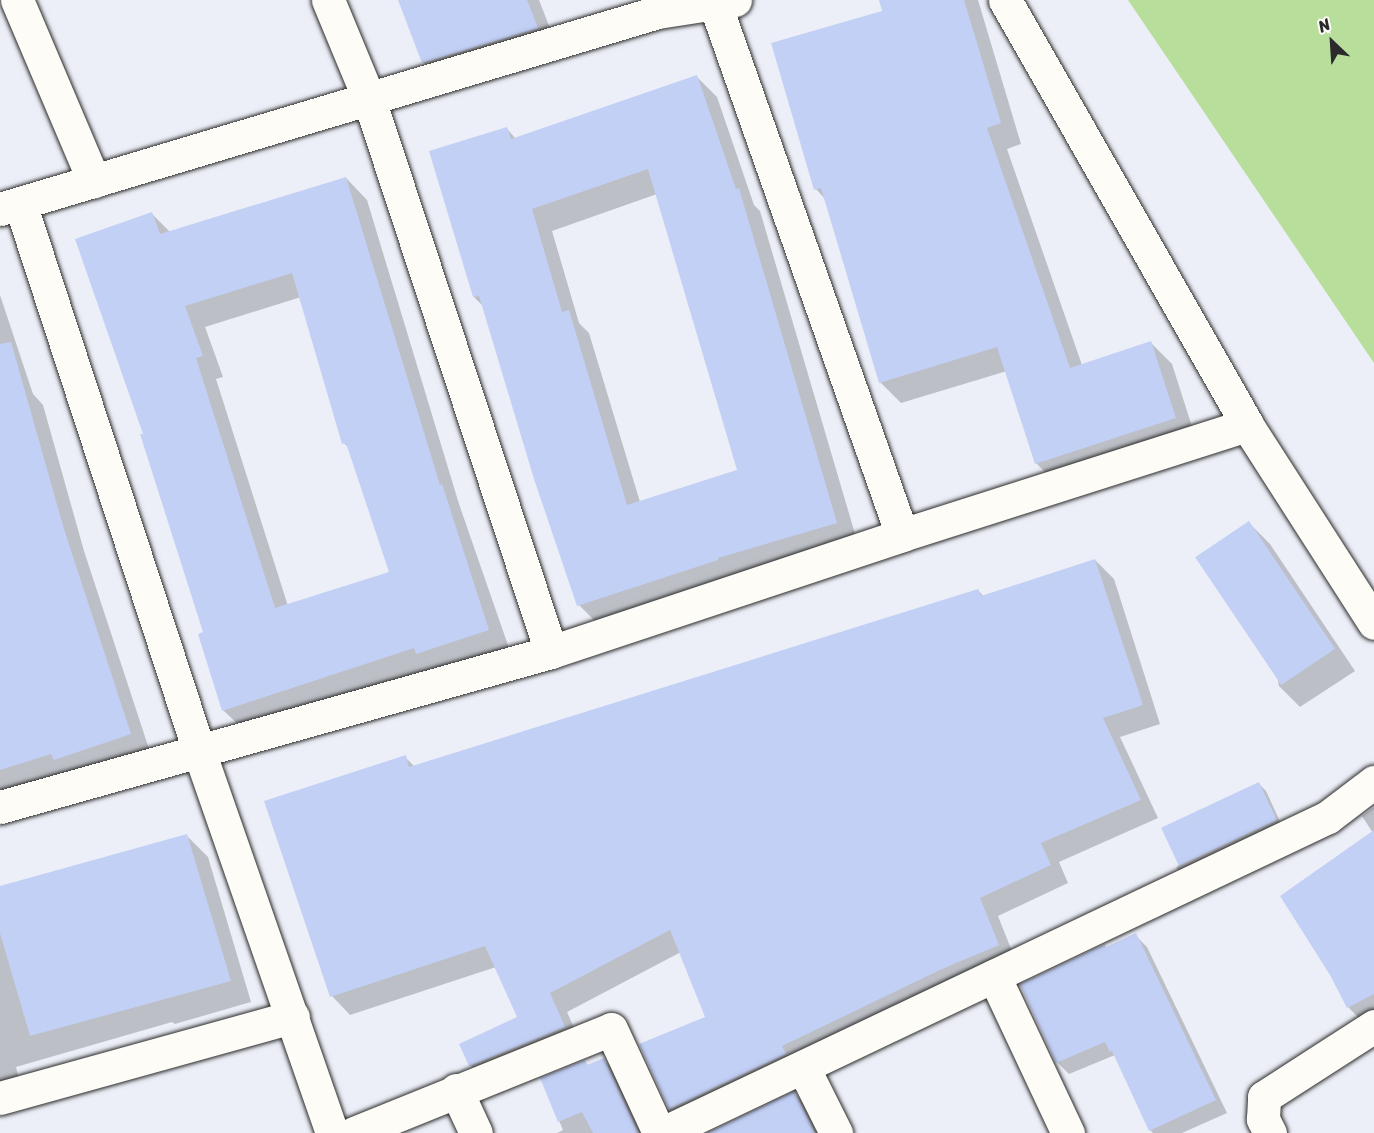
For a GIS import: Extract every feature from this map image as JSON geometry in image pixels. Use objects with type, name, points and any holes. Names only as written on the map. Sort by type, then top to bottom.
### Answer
[{"type":"street","points":[[17,0],[94,181]]},
{"type":"street","points":[[328,0],[369,99],[551,652]]},
{"type":"street","points":[[1005,0],[1247,425],[1374,623]]},
{"type":"street","points":[[332,1133],[10,206],[369,99],[655,6],[725,2],[902,535]]},
{"type":"street","points":[[0,807],[551,652],[902,535],[1247,425]]},
{"type":"street","points":[[354,1133],[611,1029],[661,1133],[1328,817],[1374,782]]},
{"type":"street","points":[[994,976],[1068,1133]]},
{"type":"street","points":[[0,1098],[293,1017]]},
{"type":"street","points":[[1270,1133],[1263,1119],[1264,1097],[1374,1026]]},
{"type":"street","points":[[803,1067],[836,1133]]},
{"type":"street","points":[[456,1090],[476,1133]]},
{"type":"green space","points":[[1128,0],[1374,0],[1374,363]]},
{"type":"building","points":[[398,0],[527,0],[538,28],[422,63]]},
{"type":"building","points":[[879,0],[964,0],[1001,123],[987,128],[1070,368],[1151,341],[1176,418],[1035,464],[997,347],[879,383],[821,188],[814,190],[771,43],[882,11]]},
{"type":"building","points":[[697,75],[736,189],[739,188],[837,523],[718,558],[718,560],[577,606],[534,479],[479,296],[473,297],[429,151],[507,127],[511,139]],"holes":[[[648,169],[737,470],[627,505],[569,310],[562,312],[532,209]]]},
{"type":"building","points":[[346,177],[440,485],[442,484],[489,630],[416,654],[414,648],[222,711],[198,634],[203,632],[140,434],[143,434],[75,239],[152,212],[160,234]],"holes":[[[292,273],[342,444],[346,443],[389,572],[275,608],[196,358],[203,356],[185,306]]]},
{"type":"building","points":[[11,342],[64,529],[131,734],[54,760],[51,754],[0,770],[0,344]]},
{"type":"building","points":[[1249,521],[1335,649],[1281,685],[1195,557]]},
{"type":"building","points":[[1095,559],[1143,705],[1103,718],[1141,800],[1041,843],[1051,865],[980,898],[999,945],[942,969],[782,1046],[786,1054],[669,1109],[639,1044],[705,1017],[670,930],[550,993],[565,1027],[469,1066],[459,1044],[517,1017],[485,946],[330,997],[264,801],[406,755],[409,767],[978,589],[981,596]]},
{"type":"building","points":[[1259,782],[1277,820],[1179,866],[1161,828]]},
{"type":"building","points":[[1374,830],[1374,994],[1347,1008],[1330,975],[1280,896]]},
{"type":"building","points":[[187,834],[231,981],[30,1036],[0,933],[0,886]]},
{"type":"building","points":[[1136,933],[1216,1100],[1149,1131],[1112,1051],[1110,1052],[1105,1042],[1056,1063],[1020,984],[1105,944],[1106,947]]},
{"type":"building","points":[[604,1058],[638,1133],[593,1133],[582,1112],[558,1122],[540,1078],[585,1060],[587,1065]]},
{"type":"building","points":[[794,1091],[815,1133],[707,1133]]}]
